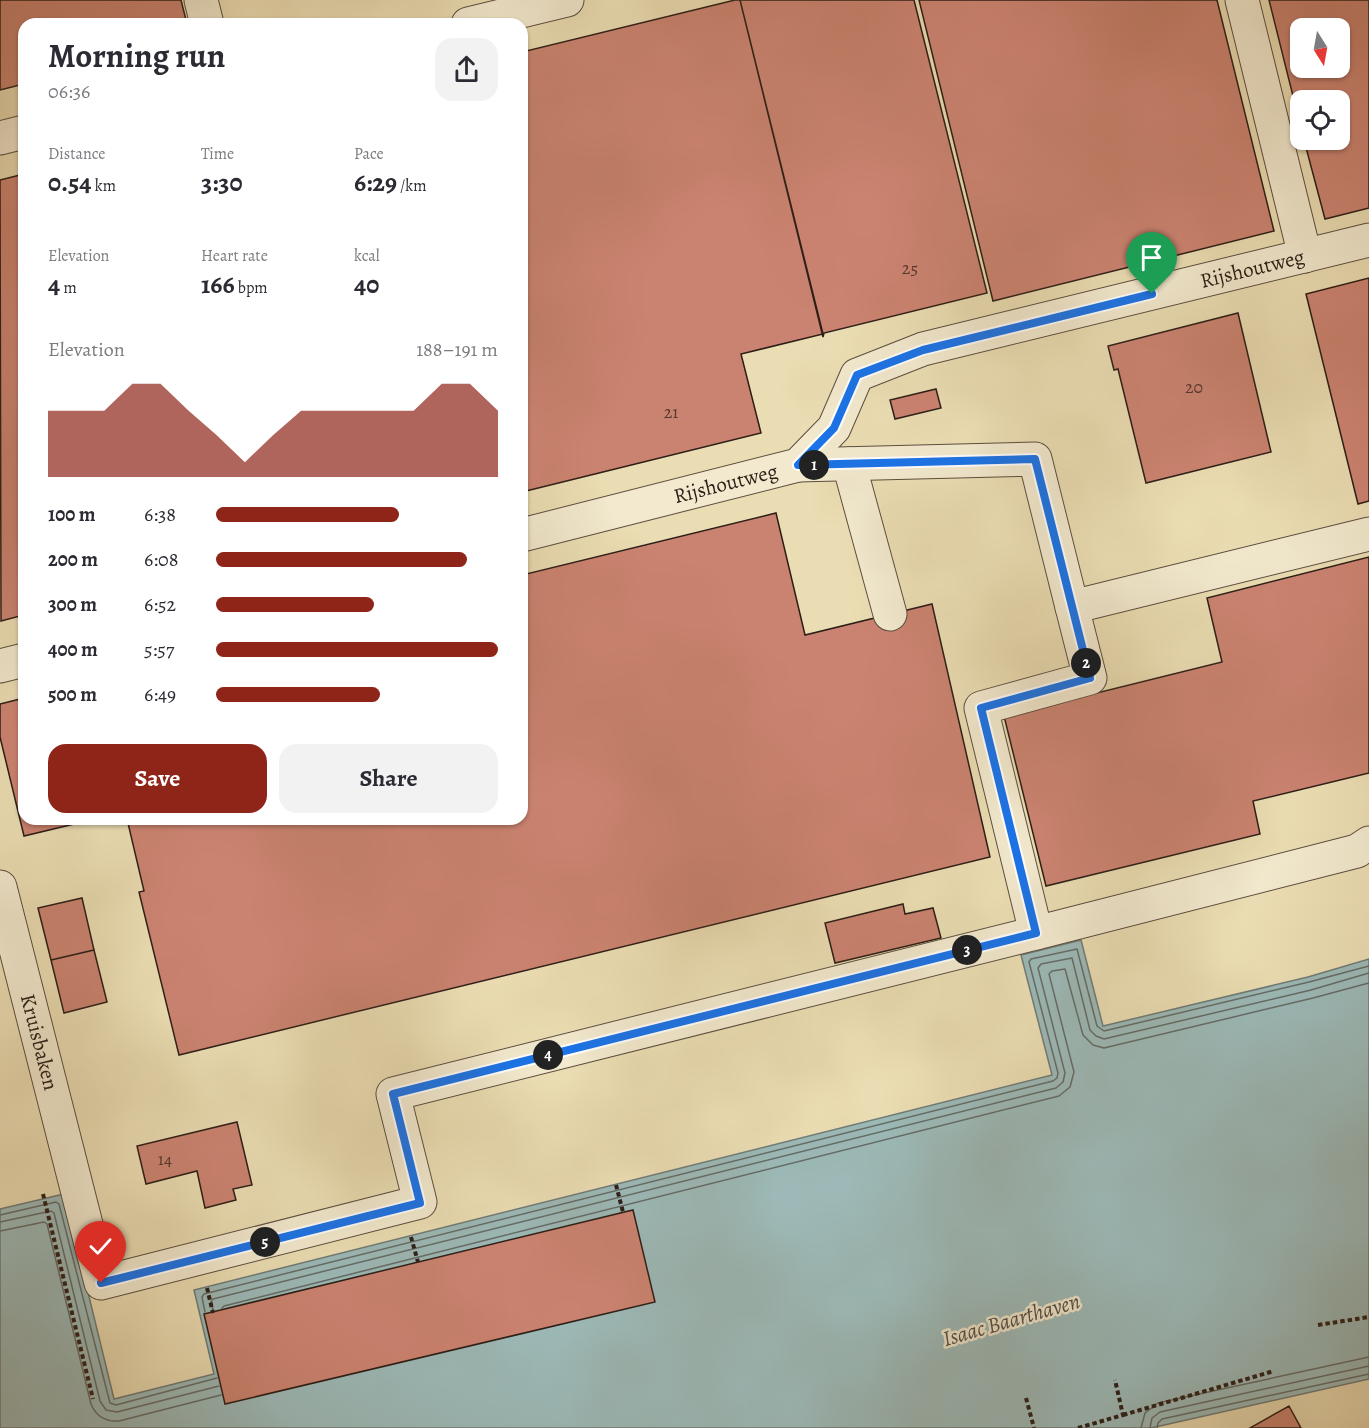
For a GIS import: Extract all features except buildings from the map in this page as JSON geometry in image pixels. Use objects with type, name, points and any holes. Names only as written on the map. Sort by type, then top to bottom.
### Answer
[{"type":"street","points":[[201,0],[206,18]]},
{"type":"street","points":[[493,18],[567,0]]},
{"type":"street","points":[[1242,0],[1305,256]]},
{"type":"street","points":[[0,138],[18,134]]},
{"type":"street","name":"Rijshoutweg","points":[[528,533],[798,465],[834,428],[857,375],[923,350],[1369,240]]},
{"type":"street","points":[[798,465],[1035,459],[1090,678],[981,708],[1036,933],[1357,851],[1369,843]]},
{"type":"street","points":[[849,464],[890,614]]},
{"type":"street","points":[[1072,607],[1369,534]]},
{"type":"street","points":[[0,666],[18,662]]},
{"type":"street","name":"Kruisbaken","points":[[0,887],[101,1283],[420,1203],[393,1094],[1036,933]]},
{"type":"path","points":[[616,1185],[623,1212]]},
{"type":"path","points":[[43,1194],[93,1399]]},
{"type":"path","points":[[411,1237],[418,1262]]},
{"type":"path","points":[[206,1284],[213,1313]]},
{"type":"path","points":[[1318,1325],[1369,1317]]},
{"type":"path","points":[[1078,1428],[1274,1371]]},
{"type":"path","points":[[1114,1380],[1123,1415]]},
{"type":"path","points":[[1026,1398],[1034,1428]]},
{"type":"water","name":"Isaac Baarthaven","points":[[1081,940],[1103,1026],[1308,977],[1369,959],[1369,1379],[1151,1428],[0,1428],[0,1209],[64,1194],[114,1399],[214,1374],[194,1290],[1052,1075],[1021,955]]},
{"type":"route","points":[[101,1283],[420,1203],[393,1094],[1036,933],[981,708],[1090,678],[1035,459],[798,465],[834,428],[857,375],[923,350],[1152,294]]}]
